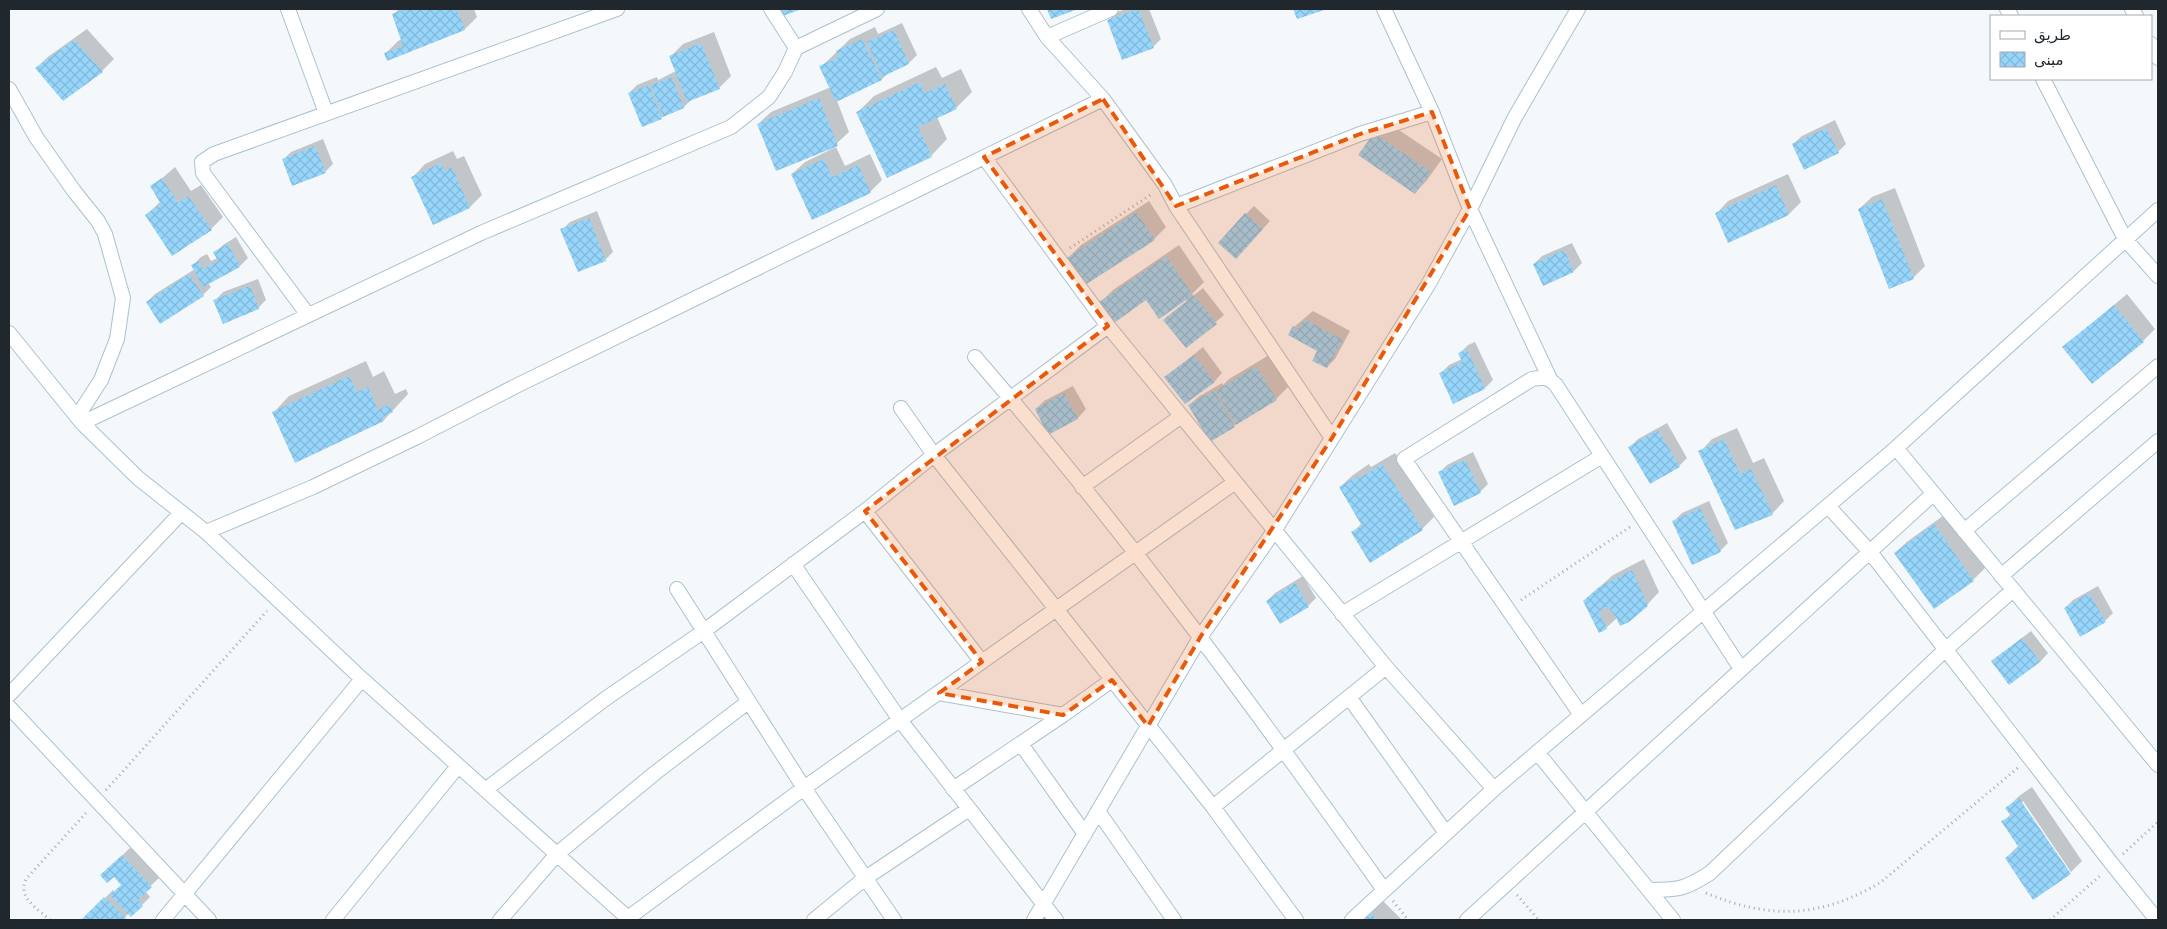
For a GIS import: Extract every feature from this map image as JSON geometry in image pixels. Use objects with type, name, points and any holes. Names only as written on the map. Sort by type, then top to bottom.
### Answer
[{"type":"street","points":[[288,9],[326,113]]},
{"type":"street","points":[[308,315],[209,181],[201,168],[202,162],[214,154],[617,9]]},
{"type":"street","points":[[771,9],[796,48]]},
{"type":"street","points":[[79,420],[481,233],[732,127],[769,97],[785,72],[796,48],[877,9]]},
{"type":"street","points":[[1030,9],[1047,37],[1103,99],[1165,186],[1176,206],[1332,438]]},
{"type":"street","points":[[1384,9],[1432,112],[1470,209],[1550,379],[1556,385],[1740,669]]},
{"type":"street","points":[[1034,920],[1201,636],[1274,531],[1428,285],[1470,209],[1515,117],[1578,9]]},
{"type":"street","points":[[1047,37],[1105,10]]},
{"type":"street","points":[[2152,46],[2158,58]]},
{"type":"street","points":[[2044,80],[2125,239],[2158,276]]},
{"type":"street","points":[[9,90],[36,137],[98,221],[105,234],[122,298],[117,339],[101,380],[79,420]]},
{"type":"street","points":[[206,532],[313,487],[409,442],[518,385],[1103,99]]},
{"type":"street","points":[[1176,206],[1360,134],[1432,112]]},
{"type":"street","points":[[984,158],[1108,326],[1180,417],[1386,668],[1494,789]]},
{"type":"street","points":[[1352,920],[1494,789],[1896,448],[2158,210]]},
{"type":"street","points":[[485,790],[605,699],[704,631],[865,512],[934,455],[1108,326]]},
{"type":"street","points":[[9,333],[79,420],[138,478],[206,532],[362,680],[629,919],[804,788],[1234,483]]},
{"type":"street","points":[[975,357],[1011,398],[1201,636],[1384,890]]},
{"type":"street","points":[[1964,531],[2158,366]]},
{"type":"street","points":[[1550,379],[1543,377],[1532,379],[1404,459],[1581,715]]},
{"type":"street","points":[[901,408],[934,455],[1213,807],[1296,920]]},
{"type":"street","points":[[1082,487],[1180,417]]},
{"type":"street","points":[[2001,576],[2158,441]]},
{"type":"street","points":[[1896,448],[2158,765]]},
{"type":"street","points":[[1342,614],[1602,456]]},
{"type":"street","points":[[1467,920],[1584,812],[1659,747],[1740,669],[1933,494]]},
{"type":"street","points":[[1828,506],[1870,552],[2030,759],[2158,920]]},
{"type":"street","points":[[865,512],[982,662]]},
{"type":"street","points":[[9,695],[181,513]]},
{"type":"street","points":[[793,564],[900,720],[1056,920]]},
{"type":"street","points":[[677,589],[804,788],[864,879],[894,920]]},
{"type":"street","points":[[1649,890],[1677,890],[1689,886],[1710,873],[1945,650],[2013,590]]},
{"type":"street","points":[[1213,807],[1386,668]]},
{"type":"street","points":[[163,920],[362,680]]},
{"type":"street","points":[[953,789],[1112,680]]},
{"type":"street","points":[[939,693],[1063,715]]},
{"type":"street","points":[[1349,697],[1446,832]]},
{"type":"street","points":[[500,920],[557,854],[655,773],[748,702]]},
{"type":"street","points":[[9,707],[209,920]]},
{"type":"street","points":[[1021,744],[1085,834]]},
{"type":"street","points":[[1537,752],[1673,920]]},
{"type":"street","points":[[333,920],[458,766]]},
{"type":"street","points":[[814,920],[864,879],[969,809]]},
{"type":"street","points":[[1098,811],[1174,920]]},
{"type":"path","points":[[1056,256],[1165,186]]},
{"type":"path","points":[[1508,609],[1643,519]]},
{"type":"path","points":[[50,920],[25,898],[23,884],[26,878],[277,599]]},
{"type":"path","points":[[1689,886],[1727,902],[1762,910],[1800,912],[1857,897],[1881,882],[2030,759]]},
{"type":"path","points":[[1506,884],[1539,920]]},
{"type":"path","points":[[1384,890],[1408,920]]},
{"type":"highlighted area","points":[[1103,99],[1176,206],[1360,134],[1432,112],[1470,209],[1332,438],[1201,636],[1148,726],[1112,680],[1063,715],[939,693],[982,662],[865,511],[1108,326],[984,157]]},
{"type":"building","points":[[406,9],[457,9],[465,30],[387,61],[384,53],[403,46],[392,14]]},
{"type":"building","points":[[777,9],[802,9],[780,17]]},
{"type":"building","points":[[1047,9],[1078,9],[1051,19]]},
{"type":"building","points":[[1138,9],[1154,48],[1122,60],[1107,20]]},
{"type":"building","points":[[1293,9],[1327,9],[1297,19]]},
{"type":"building","points":[[894,30],[909,64],[882,77],[867,42]]},
{"type":"building","points":[[862,39],[882,80],[836,102],[819,66],[839,57],[836,51]]},
{"type":"building","points":[[74,40],[103,72],[63,101],[35,68]]},
{"type":"building","points":[[701,43],[720,89],[687,102],[669,56]]},
{"type":"building","points":[[672,77],[684,108],[663,117],[651,85]]},
{"type":"building","points":[[920,82],[925,93],[945,84],[957,109],[918,127],[932,157],[887,178],[856,112]]},
{"type":"building","points":[[649,85],[662,119],[642,127],[628,93]]},
{"type":"building","points":[[819,98],[838,146],[776,171],[757,124]]},
{"type":"building","points":[[1826,128],[1839,153],[1804,170],[1792,144]]},
{"type":"building","points":[[1374,133],[1431,172],[1415,194],[1358,155]]},
{"type":"building","points":[[315,146],[326,173],[292,186],[282,159]]},
{"type":"building","points":[[824,159],[832,177],[858,165],[871,193],[812,220],[791,174]]},
{"type":"building","points":[[441,163],[444,171],[452,167],[470,208],[433,225],[411,177]]},
{"type":"building","points":[[162,178],[178,203],[188,196],[212,230],[172,256],[145,215],[161,204],[150,186]]},
{"type":"building","points":[[1776,185],[1789,215],[1728,243],[1715,213]]},
{"type":"building","points":[[1882,199],[1914,279],[1889,289],[1858,209]]},
{"type":"building","points":[[1136,212],[1155,240],[1085,285],[1067,258]]},
{"type":"building","points":[[1245,213],[1263,229],[1236,259],[1218,243]]},
{"type":"building","points":[[589,218],[606,261],[578,272],[560,229]]},
{"type":"building","points":[[228,244],[240,267],[203,287],[191,265],[199,261],[203,269],[218,261],[213,252]]},
{"type":"building","points":[[1564,250],[1574,272],[1543,286],[1533,264]]},
{"type":"building","points":[[1166,256],[1193,295],[1159,319],[1146,300],[1114,323],[1099,302]]},
{"type":"building","points":[[189,274],[204,296],[160,324],[146,302]]},
{"type":"building","points":[[250,286],[259,309],[223,324],[213,300]]},
{"type":"building","points":[[1194,295],[1217,324],[1186,348],[1163,320]]},
{"type":"building","points":[[2114,305],[2144,342],[2092,384],[2062,347]]},
{"type":"building","points":[[1304,319],[1343,340],[1327,368],[1312,361],[1317,351],[1288,335],[1293,326],[1299,329]]},
{"type":"building","points":[[1467,349],[1485,389],[1453,404],[1439,373],[1462,362],[1458,353]]},
{"type":"building","points":[[1194,355],[1215,382],[1185,404],[1164,377]]},
{"type":"building","points":[[1256,366],[1277,400],[1236,425],[1216,391]]},
{"type":"building","points":[[349,376],[357,392],[368,387],[378,410],[389,404],[393,412],[382,417],[384,421],[295,463],[272,412]]},
{"type":"building","points":[[1214,390],[1235,427],[1210,442],[1188,405]]},
{"type":"building","points":[[1064,393],[1078,419],[1048,435],[1035,409]]},
{"type":"building","points":[[1658,430],[1680,467],[1650,484],[1628,447]]},
{"type":"building","points":[[1724,439],[1740,474],[1751,469],[1773,515],[1735,530],[1698,451]]},
{"type":"building","points":[[1465,460],[1481,493],[1454,506],[1438,472]]},
{"type":"building","points":[[1382,464],[1423,530],[1370,563],[1351,532],[1362,526],[1339,487],[1357,476],[1358,479]]},
{"type":"building","points":[[1700,508],[1721,552],[1692,565],[1672,521]]},
{"type":"building","points":[[1934,524],[1974,581],[1934,609],[1894,553]]},
{"type":"building","points":[[1632,570],[1648,606],[1629,622],[1620,626],[1608,607],[1599,611],[1607,629],[1599,633],[1583,601],[1599,587]]},
{"type":"building","points":[[1295,583],[1309,607],[1280,624],[1266,601]]},
{"type":"building","points":[[2089,593],[2106,622],[2080,637],[2064,608]]},
{"type":"building","points":[[2022,638],[2040,662],[2009,685],[1991,661]]},
{"type":"building","points":[[2019,798],[2071,874],[2033,900],[2005,858],[2019,848],[2001,821],[2011,816],[2005,808]]},
{"type":"building","points":[[122,855],[152,887],[138,900],[143,906],[131,917],[110,895],[121,885],[114,877],[107,883],[100,875]]},
{"type":"building","points":[[104,897],[126,918],[124,920],[81,920]]},
{"type":"building","points":[[1369,912],[1378,920],[1360,920]]}]
